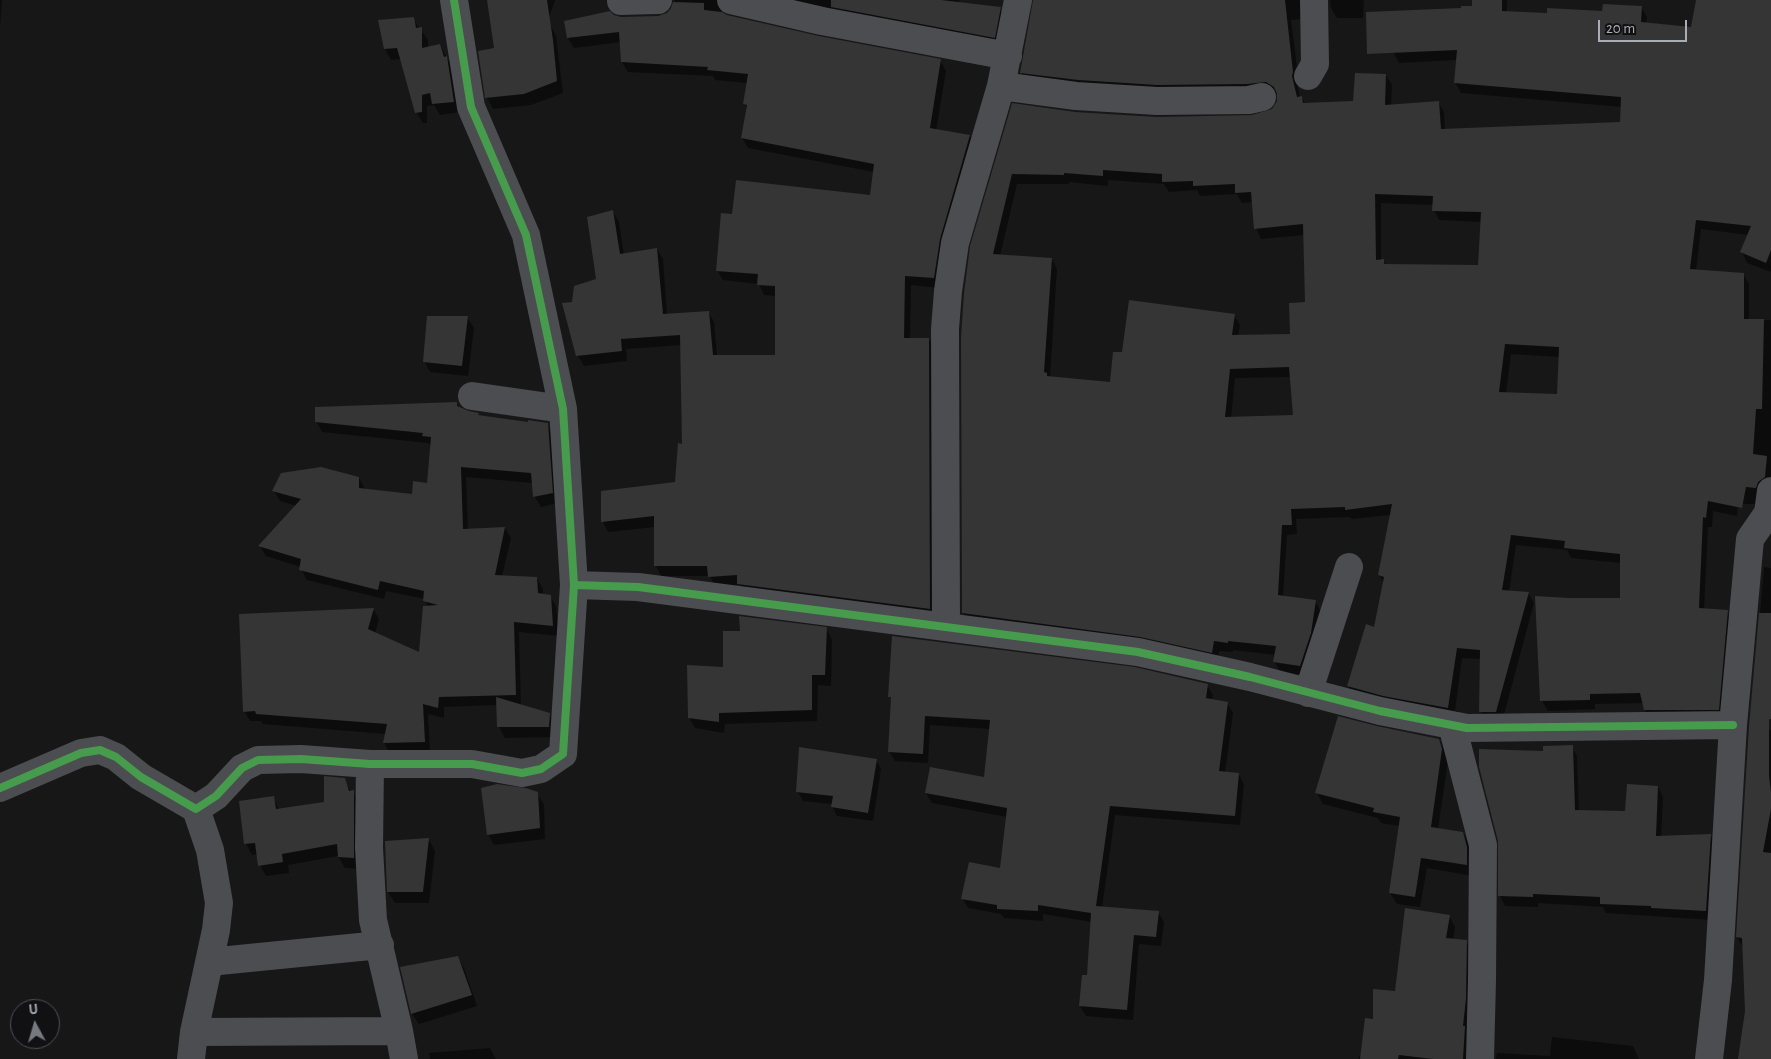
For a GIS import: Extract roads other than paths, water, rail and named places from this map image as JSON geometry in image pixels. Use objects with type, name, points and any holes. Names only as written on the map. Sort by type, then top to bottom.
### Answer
[{"type":"street","points":[[196,810],[216,796],[242,768],[258,760],[300,759],[370,764],[472,764],[522,773],[541,769],[563,754],[574,585],[563,409],[526,235],[471,107],[454,0]]},
{"type":"street","points":[[621,1],[658,0]]},
{"type":"street","points":[[731,0],[822,22],[1008,56]]},
{"type":"street","points":[[946,626],[945,329],[948,291],[955,243],[1001,86],[1018,0]]},
{"type":"street","points":[[1308,76],[1315,64],[1314,0]]},
{"type":"street","points":[[1001,86],[1076,96],[1158,102],[1249,100],[1262,97]]},
{"type":"street","points":[[472,396],[563,409]]},
{"type":"street","points":[[1709,1059],[1718,980],[1732,725],[1750,539],[1770,506]]},
{"type":"street","points":[[1308,693],[1349,566]]},
{"type":"street","points":[[574,585],[638,587],[1138,652],[1380,711],[1468,728],[1732,725]]},
{"type":"street","points":[[1452,725],[1483,845],[1480,1059]]},
{"type":"street","points":[[0,788],[81,753],[100,750],[116,757],[141,777],[196,810],[210,850],[219,903],[216,930],[194,1032],[192,1059]]},
{"type":"street","points":[[370,764],[369,848],[373,920],[404,1059]]},
{"type":"street","points":[[209,962],[380,945]]},
{"type":"street","points":[[194,1032],[399,1031]]}]
